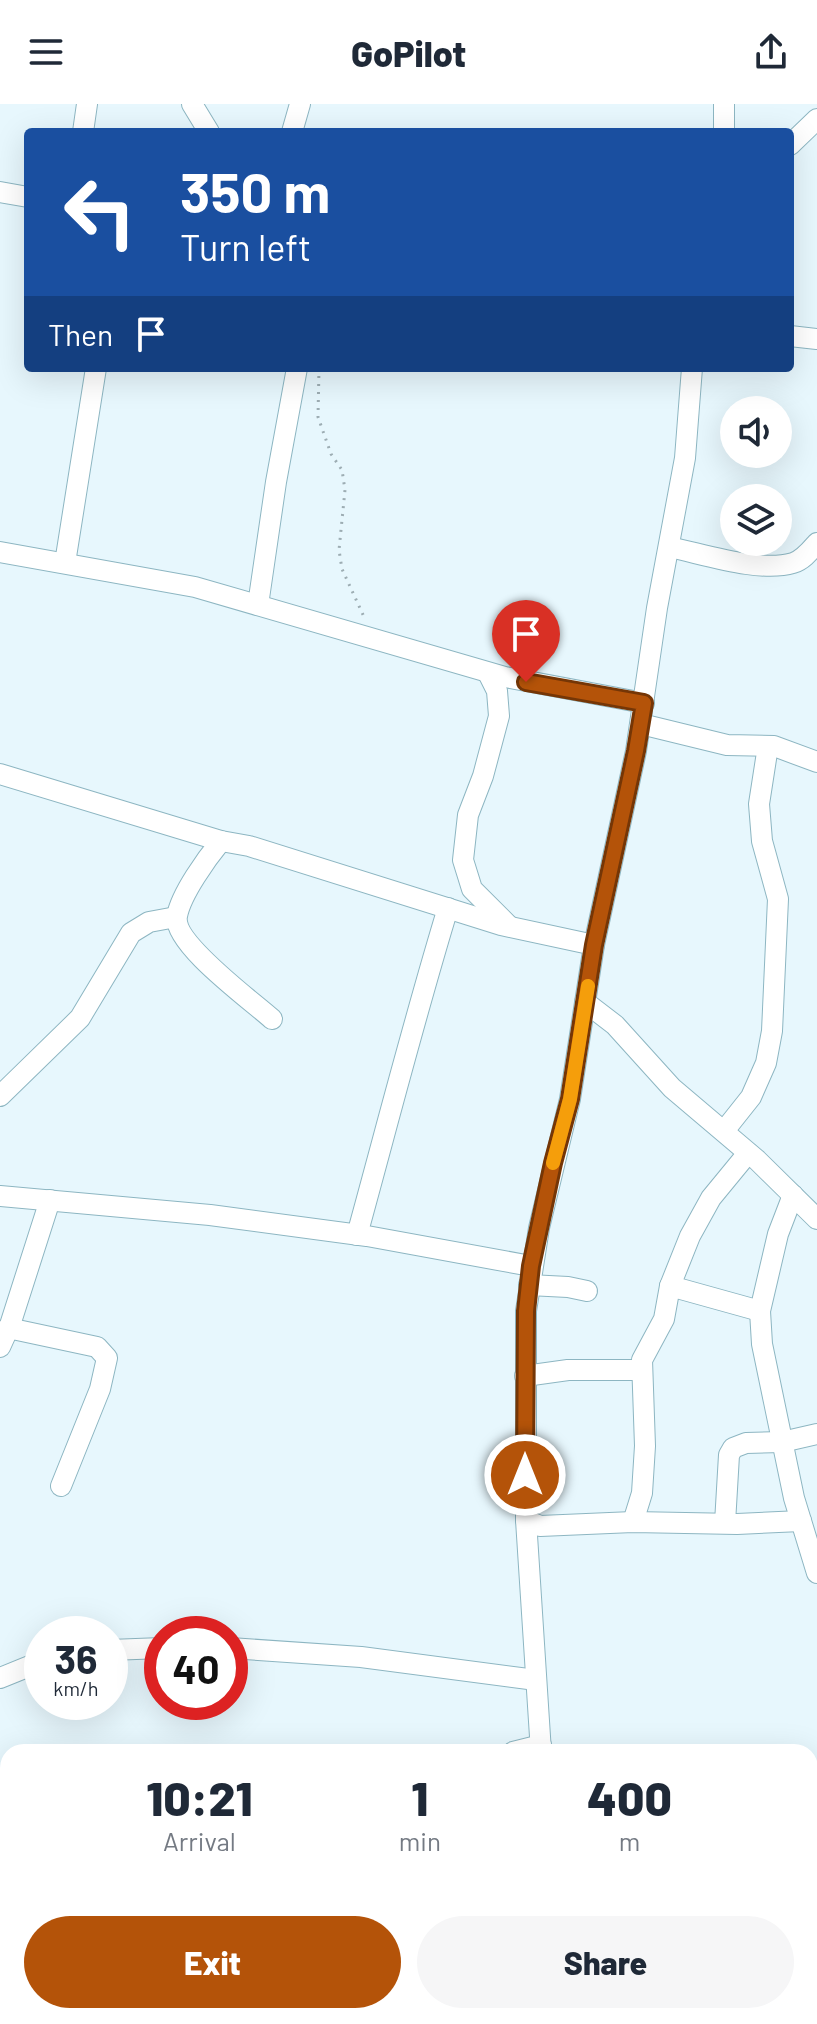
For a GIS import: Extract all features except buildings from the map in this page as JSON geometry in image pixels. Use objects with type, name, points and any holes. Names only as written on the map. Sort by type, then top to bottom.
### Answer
[{"type":"street","points":[[84,128],[87,104]]},
{"type":"street","points":[[192,104],[207,128]]},
{"type":"street","points":[[293,128],[300,104]]},
{"type":"street","points":[[724,104],[724,128]]},
{"type":"street","points":[[794,141],[817,119]]},
{"type":"street","points":[[0,192],[24,196]]},
{"type":"street","points":[[794,336],[817,339]]},
{"type":"street","points":[[65,563],[95,372]]},
{"type":"street","points":[[258,605],[296,372]]},
{"type":"street","points":[[541,1744],[526,1520],[525,1376],[530,1276],[553,1163],[570,1099],[594,945],[642,713],[688,437],[692,372]]},
{"type":"street","points":[[669,547],[735,561],[782,565],[801,560],[817,543]]},
{"type":"street","points":[[0,552],[195,587],[488,673],[642,713],[727,745],[768,746],[817,762]]},
{"type":"street","points":[[488,673],[497,691],[499,716],[483,776],[468,815],[463,860],[472,889],[510,927]]},
{"type":"street","points":[[724,1131],[751,1097],[766,1063],[772,1031],[778,899],[762,841],[759,804],[768,746]]},
{"type":"street","points":[[0,774],[221,841],[249,846],[510,927],[594,945]]},
{"type":"street","points":[[221,841],[202,865],[176,917],[181,936],[199,956],[272,1019]]},
{"type":"street","points":[[357,1235],[422,990],[448,908]]},
{"type":"street","points":[[0,1096],[80,1018],[131,933],[149,922],[176,917]]},
{"type":"street","points":[[585,1002],[615,1025],[672,1088],[724,1131],[817,1219]]},
{"type":"street","points":[[633,1522],[642,1493],[645,1446],[641,1370],[645,1351],[664,1319],[670,1286],[690,1236],[711,1198],[748,1153]]},
{"type":"street","points":[[793,1195],[778,1234],[760,1311],[762,1344],[782,1442],[817,1573]]},
{"type":"street","points":[[0,1196],[182,1212],[357,1235],[587,1291]]},
{"type":"street","points":[[50,1200],[4,1338],[97,1347],[107,1358],[100,1389],[61,1486]]},
{"type":"street","points":[[670,1286],[760,1311]]},
{"type":"street","points":[[525,1376],[568,1370],[641,1370]]},
{"type":"street","points":[[725,1523],[729,1455],[733,1448],[746,1443],[782,1442],[817,1434]]},
{"type":"street","points":[[526,1520],[540,1526],[801,1521]]},
{"type":"street","points":[[248,1649],[361,1657],[536,1680]]},
{"type":"street","points":[[0,1676],[24,1667]]},
{"type":"path","points":[[319,372],[318,417],[331,454],[342,470],[345,490],[339,550],[342,569],[378,641]]},
{"type":"slow traffic","points":[[553,1163],[570,1099],[588,986]]},
{"type":"route","points":[[525,1475],[526,1311],[531,1266],[570,1099],[594,945],[644,703],[526,682]]}]
